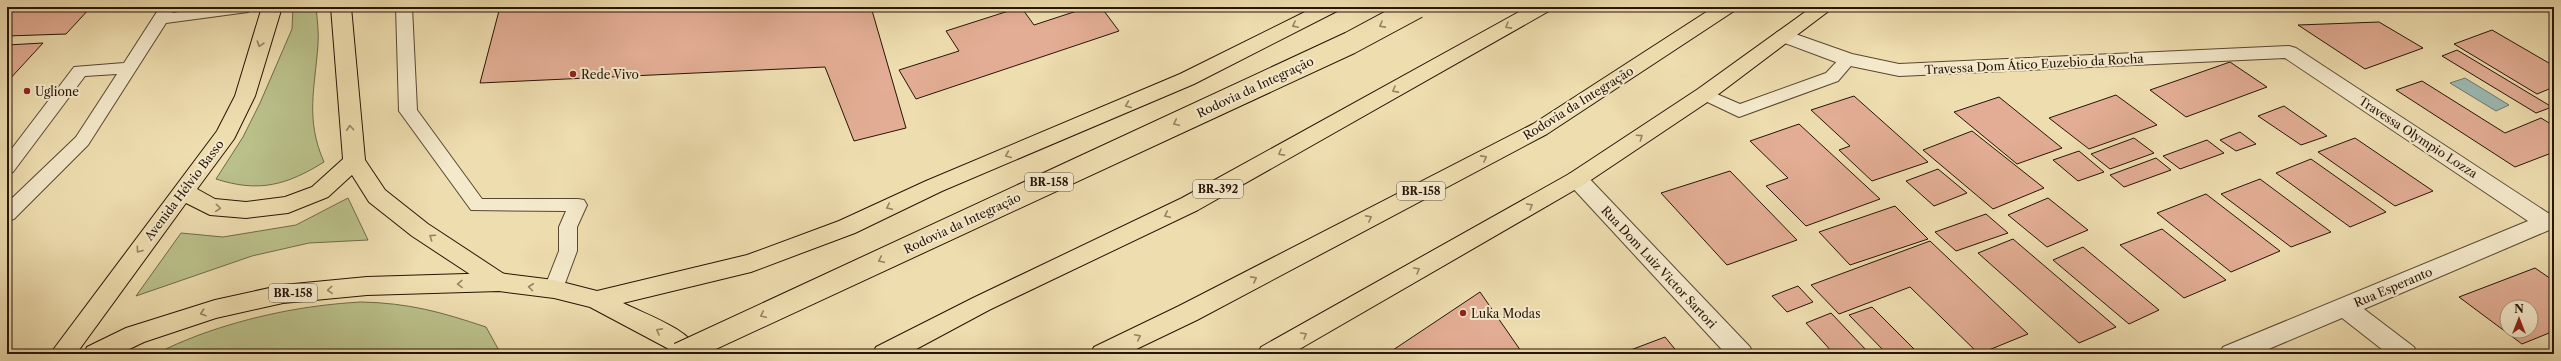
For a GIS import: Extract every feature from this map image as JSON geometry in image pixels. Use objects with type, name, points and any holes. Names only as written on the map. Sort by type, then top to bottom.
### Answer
[{"type":"main road","name":"Avenida Hélvio Basso","points":[[62,354],[226,134],[242,102],[272,7]]},
{"type":"main road","points":[[341,7],[354,161],[377,196],[420,230],[499,282]]},
{"type":"main road","name":"BR-158","points":[[96,354],[135,335],[208,311],[283,294],[367,286],[499,282],[554,290],[597,300],[751,263],[847,226],[934,186],[1187,79],[1330,7]]},
{"type":"main road","name":"Rodovia da Integração","points":[[679,354],[1350,43],[1417,7]]},
{"type":"main road","name":"BR-392","points":[[885,354],[981,304],[1190,204],[1542,7]]},
{"type":"main road","name":"Rodovia da Integração","points":[[1103,354],[1188,313],[1540,129],[1727,7]]},
{"type":"main road","points":[[1270,354],[1577,179],[1705,94],[1824,7]]},
{"type":"main road","points":[[183,191],[210,207],[246,210],[288,205],[320,192],[354,161]]},
{"type":"main road","points":[[597,300],[676,341],[690,354]]},
{"type":"street","name":"Travessa Dom Ático Euzebio da Rocha","points":[[1784,36],[1848,60],[1899,70],[2289,52]]},
{"type":"street","name":"Travessa Olympio Lozza","points":[[2289,52],[2550,220]]},
{"type":"street","name":"Rua Dom Luiz Victor Sartori","points":[[1577,179],[1741,354]]},
{"type":"street","name":"Rua Esperanto","points":[[2232,354],[2550,220]]},
{"type":"street","points":[[2344,307],[2405,354]]},
{"type":"lane","points":[[9,210],[82,141],[165,13],[248,7]]},
{"type":"lane","points":[[404,7],[408,111],[476,205],[578,205],[568,226],[568,251],[554,290]]},
{"type":"lane","points":[[1705,94],[1739,111],[1832,77],[1848,60]]},
{"type":"lane","points":[[7,168],[80,72],[130,68]]},
{"type":"green space","points":[[293,7],[316,7],[318,39],[313,117],[318,146],[324,162],[298,176],[272,184],[259,186],[246,185],[216,179],[243,137],[260,103],[292,29]]},
{"type":"green space","points":[[348,198],[368,240],[309,243],[252,256],[136,296],[181,233],[223,237],[296,225]]},
{"type":"green space","points":[[361,302],[394,304],[425,309],[486,327],[501,354],[157,354],[199,335],[239,322],[279,312]]},
{"type":"water","points":[[2465,78],[2509,105],[2496,111],[2450,83]]},
{"type":"building","points":[[7,7],[91,7],[66,34],[7,36]]},
{"type":"building","name":"Rede Vivo","points":[[500,7],[871,7],[906,128],[854,141],[825,67],[480,83]]},
{"type":"building","points":[[1021,7],[1034,25],[1089,7],[1101,7],[1119,31],[916,99],[899,70],[959,51],[946,31]]},
{"type":"building","points":[[2379,22],[2423,48],[2365,69],[2298,25]]},
{"type":"building","points":[[2492,30],[2554,66],[2554,87],[2537,94],[2454,44]]},
{"type":"building","points":[[43,43],[7,82],[7,45]]},
{"type":"building","points":[[2457,50],[2552,107],[2536,113],[2442,56]]},
{"type":"building","points":[[2230,62],[2267,87],[2186,117],[2150,90]]},
{"type":"building","points":[[2422,81],[2505,133],[2541,118],[2554,126],[2554,152],[2515,167],[2396,90]]},
{"type":"building","points":[[2116,95],[2157,125],[2089,149],[2049,118]]},
{"type":"building","points":[[1854,96],[1928,162],[1872,181],[1839,150],[1850,146],[1811,110]]},
{"type":"building","points":[[1999,97],[2062,148],[2017,164],[1954,112]]},
{"type":"building","points":[[2284,106],[2327,136],[2301,145],[2258,116]]},
{"type":"building","points":[[1799,124],[1880,199],[1806,226],[1766,186],[1788,178],[1750,141]]},
{"type":"building","points":[[1972,131],[2044,188],[1993,209],[1923,150]]},
{"type":"building","points":[[2240,132],[2256,144],[2236,151],[2220,140]]},
{"type":"building","points":[[2134,138],[2154,153],[2110,169],[2091,154]]},
{"type":"building","points":[[2355,138],[2433,191],[2395,206],[2318,152]]},
{"type":"building","points":[[2207,140],[2224,153],[2180,169],[2163,156]]},
{"type":"building","points":[[2079,151],[2104,172],[2078,181],[2053,160]]},
{"type":"building","points":[[2156,158],[2171,170],[2124,187],[2110,175]]},
{"type":"building","points":[[2311,159],[2386,212],[2350,227],[2276,173]]},
{"type":"building","points":[[1938,169],[1967,193],[1934,206],[1906,181]]},
{"type":"building","points":[[1730,171],[1797,240],[1727,265],[1661,193]]},
{"type":"building","points":[[2260,179],[2331,232],[2291,247],[2221,194]]},
{"type":"building","points":[[2206,194],[2280,251],[2231,272],[2157,213]]},
{"type":"building","points":[[2048,198],[2088,230],[2047,247],[2008,215]]},
{"type":"building","points":[[1895,206],[1928,239],[1850,265],[1819,232]]},
{"type":"building","points":[[1986,214],[2008,233],[1956,251],[1935,232]]},
{"type":"building","points":[[2162,229],[2226,280],[2184,298],[2120,245]]},
{"type":"building","points":[[2013,239],[2116,327],[2079,343],[1978,253]]},
{"type":"building","points":[[1930,241],[2028,334],[1979,354],[1910,287],[1839,314],[1811,285]]},
{"type":"building","points":[[2083,247],[2159,310],[2129,324],[2053,260]]},
{"type":"building","points":[[2535,268],[2554,281],[2554,331],[2539,337],[2539,299],[2499,299],[2499,327],[2459,297]]},
{"type":"building","points":[[1798,286],[1813,302],[1787,312],[1772,296]]},
{"type":"building","points":[[1480,292],[1523,354],[1387,354]]},
{"type":"building","points":[[1872,307],[1919,354],[1887,354],[1849,315]]},
{"type":"building","points":[[1831,313],[1867,351],[1860,354],[1834,354],[1806,323]]},
{"type":"building","points":[[1665,337],[1679,354],[1620,354]]},
{"type":"building","points":[[2515,339],[2534,339],[2522,344]]},
{"type":"place","name":"Rede Vivo","points":[[573,74]]},
{"type":"place","name":"Uglione","points":[[27,91]]},
{"type":"place","name":"Luka Modas","points":[[1463,313]]}]
